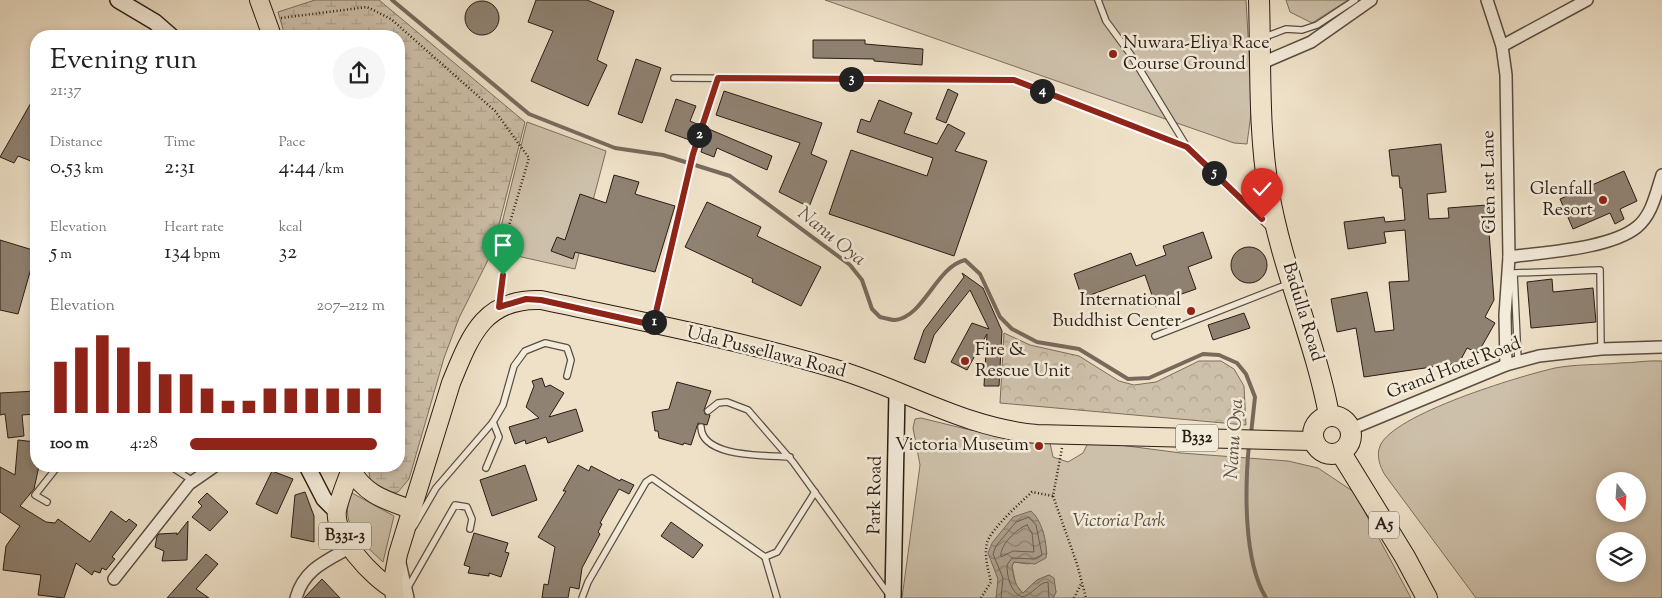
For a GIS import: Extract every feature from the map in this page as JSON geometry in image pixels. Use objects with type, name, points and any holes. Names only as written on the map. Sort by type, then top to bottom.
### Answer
[{"type":"highway","name":"Badulla Road","points":[[1259,0],[1266,173],[1280,238],[1319,369],[1329,416]]},
{"type":"highway","points":[[1329,416],[1338,416],[1347,421],[1351,428],[1352,437],[1348,448],[1340,453],[1329,455],[1319,450],[1313,441],[1313,430],[1318,421],[1329,416]]},
{"type":"highway","name":"A5","points":[[1340,453],[1427,598]]},
{"type":"main road","points":[[259,0],[269,28]]},
{"type":"main road","name":"Uda Pussellawa Road","points":[[400,594],[398,554],[410,509],[460,360],[478,326],[499,307],[526,299],[541,300],[783,354],[838,370],[993,428],[1064,434],[1313,441]]},
{"type":"main road","name":"B331-3","points":[[350,472],[337,512],[350,547],[373,576],[400,594]]},
{"type":"main road","points":[[353,472],[360,485],[369,492],[410,509]]},
{"type":"street","points":[[118,0],[155,22],[164,30]]},
{"type":"street","points":[[1262,63],[1311,42],[1371,0]]},
{"type":"street","name":"Glen 1st Lane","points":[[1487,0],[1502,46],[1506,75],[1509,257],[1505,315],[1506,365]]},
{"type":"street","points":[[1502,46],[1587,0]]},
{"type":"street","points":[[1509,257],[1603,243],[1637,227],[1650,210],[1662,176]]},
{"type":"street","name":"Grand Hotel Road","points":[[1351,428],[1506,365],[1546,355],[1601,349],[1662,347]]},
{"type":"street","name":"Park Road","points":[[892,598],[897,392]]},
{"type":"street","points":[[114,578],[193,481],[206,472]]},
{"type":"street","points":[[310,472],[320,493],[337,512]]},
{"type":"street","points":[[296,598],[304,578],[313,570],[350,547]]},
{"type":"lane","points":[[1098,0],[1106,21],[1131,55],[1187,147],[1280,238]]},
{"type":"lane","points":[[1260,38],[1286,29],[1302,30],[1317,25],[1355,0]]},
{"type":"lane","points":[[674,78],[1014,80],[1187,147]]},
{"type":"lane","points":[[1518,362],[1514,273],[1600,270],[1601,349]]},
{"type":"lane","points":[[1155,336],[1293,282]]},
{"type":"lane","points":[[404,532],[415,526],[436,488],[493,422],[503,405],[514,366],[525,350],[545,343],[567,348],[571,360],[567,376]]},
{"type":"lane","points":[[708,410],[718,403],[727,402],[748,410],[790,457],[892,598]]},
{"type":"lane","points":[[486,468],[499,437],[493,422]]},
{"type":"lane","points":[[701,427],[701,436],[706,442],[730,452],[790,457]]},
{"type":"lane","points":[[47,502],[35,495],[53,472]]},
{"type":"lane","points":[[179,472],[193,481]]},
{"type":"lane","points":[[582,598],[588,582],[646,482],[652,478],[765,557],[778,598]]},
{"type":"lane","points":[[765,557],[777,552],[815,492]]},
{"type":"lane","points":[[400,594],[455,505],[467,507],[472,519],[470,529]]},
{"type":"path","points":[[269,28],[366,7],[391,19],[404,30]]},
{"type":"path","points":[[405,31],[495,110],[529,158],[498,263],[503,275],[499,307]]},
{"type":"path","points":[[653,325],[693,154],[718,78]]},
{"type":"path","points":[[1064,434],[1053,496],[1077,564],[1086,598]]},
{"type":"path","points":[[981,598],[991,582],[986,561],[987,541],[1007,517],[1032,492],[1053,496]]},
{"type":"path","points":[[1074,598],[1081,584]]},
{"type":"green space","points":[[315,0],[379,0],[525,122],[492,252],[459,318],[444,358],[409,479],[398,492],[382,493],[371,485],[369,472],[405,472],[405,30],[283,30],[278,12]]},
{"type":"green space","name":"Nuwara-Eliya Race Course Ground","points":[[825,0],[1246,0],[1252,106],[1247,144],[1234,143]]},
{"type":"green space","points":[[1286,0],[1348,0],[1312,23],[1290,12]]},
{"type":"green space","points":[[527,122],[606,151],[575,269],[495,251]]},
{"type":"green space","points":[[1004,333],[1030,345],[1079,356],[1119,381],[1134,385],[1156,382],[1199,361],[1221,361],[1234,369],[1244,386],[1246,425],[1000,403]]},
{"type":"green space","points":[[1662,361],[1662,598],[1476,598],[1385,475],[1379,461],[1378,453],[1380,446],[1390,434],[1408,421],[1459,398],[1538,372],[1579,365]]},
{"type":"green space","name":"Victoria Park","points":[[921,418],[970,430],[1050,443],[1053,457],[1068,462],[1083,453],[1089,441],[1181,453],[1288,461],[1318,468],[1354,492],[1411,598],[1053,598],[1056,592],[1053,578],[1049,575],[1037,580],[1023,593],[1016,585],[1012,566],[1014,562],[1028,564],[1047,554],[1043,531],[1001,533],[995,541],[990,556],[998,579],[996,598],[902,598],[920,465],[913,428],[915,419]]},
{"type":"green space","points":[[352,493],[394,516],[383,562],[354,532],[348,514],[348,504]]},
{"type":"water","points":[[1031,511],[1038,520],[1043,533],[1046,558],[1035,564],[1014,562],[1012,566],[1015,581],[1023,593],[1037,580],[1049,575],[1054,578],[1056,592],[1053,598],[996,598],[998,579],[988,553],[992,543],[1013,517]]},
{"type":"building","points":[[536,0],[587,0],[614,11],[597,60],[607,65],[588,106],[531,81],[553,31],[528,22]]},
{"type":"building","points":[[482,1],[494,6],[499,18],[494,30],[482,35],[470,30],[465,18],[470,6]]},
{"type":"building","points":[[813,40],[865,40],[865,44],[923,49],[922,65],[874,61],[874,59],[813,58]]},
{"type":"building","points":[[636,59],[661,68],[642,123],[618,114]]},
{"type":"building","points":[[948,89],[958,94],[946,123],[936,119]]},
{"type":"building","points":[[724,91],[822,123],[811,154],[827,161],[809,207],[779,192],[800,143],[716,115]]},
{"type":"building","points":[[676,99],[696,106],[690,121],[772,156],[767,170],[717,148],[714,157],[701,152],[703,145],[665,131]]},
{"type":"building","points":[[879,100],[912,113],[904,133],[937,144],[948,124],[965,133],[955,151],[987,161],[954,256],[829,214],[851,150],[927,176],[933,158],[857,132],[861,119],[870,122]]},
{"type":"building","points":[[30,104],[30,161],[18,156],[14,163],[0,157]]},
{"type":"building","points":[[1441,144],[1446,192],[1427,194],[1429,219],[1449,218],[1448,208],[1487,205],[1494,300],[1485,317],[1495,323],[1478,353],[1467,348],[1459,363],[1364,377],[1356,328],[1337,332],[1331,299],[1367,292],[1375,332],[1394,330],[1389,282],[1409,281],[1405,230],[1384,232],[1386,243],[1348,249],[1344,222],[1384,217],[1385,222],[1405,220],[1402,188],[1400,188],[1399,176],[1392,176],[1389,150]]},
{"type":"building","points":[[1624,171],[1637,201],[1620,209],[1624,219],[1615,224],[1610,213],[1573,229],[1560,199]]},
{"type":"building","points":[[614,175],[639,182],[635,194],[675,206],[655,272],[575,252],[573,259],[551,251],[557,237],[565,240],[580,194],[606,203]]},
{"type":"building","points":[[707,202],[761,227],[757,236],[821,267],[801,306],[752,282],[753,279],[685,247]]},
{"type":"building","points":[[1203,232],[1212,258],[1188,267],[1196,289],[1173,297],[1174,301],[1156,307],[1145,275],[1082,298],[1074,274],[1131,253],[1136,266],[1166,255],[1163,246]]},
{"type":"building","points":[[0,240],[30,249],[30,272],[18,314],[0,310]]},
{"type":"building","points":[[1249,247],[1256,248],[1262,252],[1266,258],[1266,272],[1262,278],[1256,282],[1249,283],[1242,282],[1236,278],[1232,272],[1231,265],[1232,258],[1236,252],[1242,248]]},
{"type":"building","points":[[962,273],[983,288],[1002,331],[999,386],[984,386],[987,334],[967,370],[951,362],[972,323],[989,329],[970,290],[934,335],[925,363],[914,359],[924,330],[964,277]]},
{"type":"building","points":[[1552,279],[1553,292],[1593,288],[1596,322],[1531,328],[1527,282]]},
{"type":"building","points":[[1244,313],[1250,328],[1213,340],[1208,325]]},
{"type":"building","points":[[542,378],[545,387],[550,385],[564,393],[549,417],[576,409],[583,431],[548,443],[546,437],[526,444],[525,440],[515,444],[509,427],[539,418],[526,407],[534,386],[532,381]]},
{"type":"building","points":[[677,382],[711,391],[704,410],[705,414],[710,415],[707,425],[698,423],[691,445],[684,443],[683,445],[659,438],[658,431],[655,431],[652,412],[669,409]]},
{"type":"building","points":[[30,391],[30,414],[22,415],[24,436],[8,438],[5,414],[0,415],[0,393]]},
{"type":"building","points":[[18,440],[30,441],[30,472],[38,472],[34,489],[20,506],[46,522],[55,523],[58,519],[90,542],[111,511],[126,522],[129,519],[137,525],[112,557],[115,559],[106,570],[102,568],[100,573],[94,571],[92,575],[76,563],[64,598],[38,595],[41,575],[3,570],[6,546],[20,526],[0,512],[0,467],[15,475]]},
{"type":"building","points":[[525,465],[537,500],[492,516],[480,480]]},
{"type":"building","points":[[578,465],[589,471],[591,466],[620,481],[621,479],[634,485],[629,494],[619,489],[600,523],[602,524],[598,532],[600,534],[582,568],[579,589],[570,587],[568,598],[542,598],[544,584],[548,585],[555,547],[538,537],[566,491],[563,491]]},
{"type":"building","points":[[272,472],[293,479],[277,514],[256,504]]},
{"type":"building","points":[[305,492],[314,516],[314,542],[291,537],[295,495]]},
{"type":"building","points":[[207,493],[228,512],[210,531],[192,517],[202,506],[198,502]]},
{"type":"building","points":[[188,521],[187,560],[162,561],[164,551],[155,547],[157,536],[159,534],[177,533],[177,535]]},
{"type":"building","points":[[671,522],[703,545],[693,558],[661,536]]},
{"type":"building","points":[[474,533],[508,543],[505,552],[509,553],[501,577],[489,573],[489,576],[468,573],[470,567],[464,565]]},
{"type":"building","points":[[206,554],[218,564],[196,589],[209,598],[167,598]]},
{"type":"building","points":[[322,579],[340,598],[304,598]]},
{"type":"waterway","name":"Nanu Oya","points":[[392,0],[529,114],[615,148],[663,155],[730,176],[850,265],[862,280],[872,309],[880,317],[895,320],[905,317],[922,302],[946,272],[955,264],[965,260],[980,274],[1000,317],[1012,329],[1037,342],[1079,349],[1128,379],[1149,378],[1203,354],[1219,355],[1237,363],[1246,374],[1255,397],[1251,434]]},
{"type":"waterway","name":"Nanu Oya","points":[[1249,444],[1247,481],[1249,544],[1253,564],[1266,598]]},
{"type":"place","name":"Nuwara-Eliya Race Course Ground","points":[[1113,54]]},
{"type":"place","name":"Glenfall Resort","points":[[1603,200]]},
{"type":"place","name":"International Buddhist Center","points":[[1191,311]]},
{"type":"place","name":"Fire & Rescue Unit","points":[[965,361]]},
{"type":"place","name":"Victoria Museum","points":[[1039,446]]},
{"type":"route","points":[[503,275],[499,307],[526,299],[541,300],[653,325],[693,154],[718,78],[1014,80],[1187,147],[1262,219]]}]
